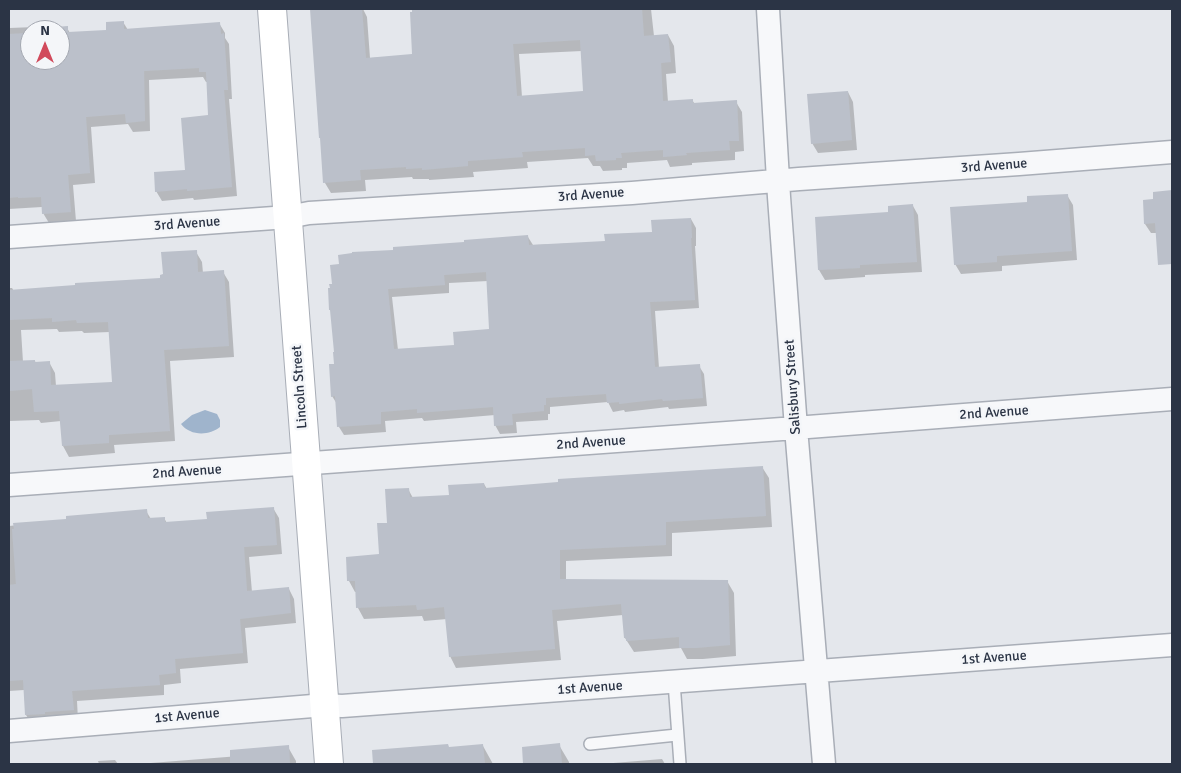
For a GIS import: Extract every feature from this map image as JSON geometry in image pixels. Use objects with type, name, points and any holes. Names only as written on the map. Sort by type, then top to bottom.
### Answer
[{"type":"street","name":"Lincoln Street","points":[[272,9],[329,764]]},
{"type":"street","name":"Salisbury Street","points":[[768,9],[796,428],[824,764]]},
{"type":"street","name":"3rd Avenue","points":[[9,237],[288,217],[308,213],[632,193],[778,180],[1172,152]]},
{"type":"street","name":"2nd Avenue","points":[[9,484],[796,428],[1172,399]]},
{"type":"street","name":"1st Avenue","points":[[9,730],[325,705],[352,705],[1172,645]]},
{"type":"lane","points":[[674,682],[680,764]]},
{"type":"lane","points":[[590,744],[678,735]]},
{"type":"water","points":[[205,410],[217,414],[220,420],[220,427],[216,430],[194,433],[181,424],[192,415]]},
{"type":"building","points":[[310,9],[362,9],[366,58],[412,54],[410,12],[412,12],[412,9],[642,9],[644,36],[668,34],[671,62],[661,63],[663,101],[693,99],[693,103],[737,100],[739,141],[729,141],[730,150],[686,153],[687,155],[663,157],[663,150],[621,153],[622,158],[616,158],[616,160],[596,161],[595,155],[585,156],[585,148],[522,152],[523,157],[468,161],[468,166],[422,170],[422,168],[406,169],[406,167],[360,170],[361,180],[323,183]],"holes":[[[580,40],[583,91],[517,96],[513,44]]]},
{"type":"building","points":[[124,21],[124,29],[220,22],[221,34],[224,33],[228,90],[224,90],[232,187],[155,192],[154,172],[185,170],[181,118],[208,115],[206,72],[199,72],[199,68],[144,71],[145,121],[126,123],[125,114],[86,117],[90,173],[68,175],[71,212],[42,214],[41,197],[9,198],[9,34],[20,33],[20,70],[70,70],[70,32],[106,30],[106,22]]},
{"type":"building","points":[[848,91],[852,140],[811,144],[807,94]]},
{"type":"building","points":[[1172,190],[1172,264],[1158,265],[1155,223],[1144,224],[1143,200],[1153,199],[1153,192]]},
{"type":"building","points":[[1068,194],[1072,251],[997,256],[997,262],[954,265],[950,207],[1027,202],[1027,196]]},
{"type":"building","points":[[913,204],[917,262],[860,265],[860,268],[818,270],[815,217],[888,212],[888,206]]},
{"type":"building","points":[[691,218],[695,300],[650,302],[655,367],[700,364],[703,398],[663,401],[662,399],[619,404],[619,402],[607,403],[606,394],[546,398],[544,411],[512,414],[513,425],[494,426],[493,407],[417,413],[417,409],[381,412],[381,424],[337,427],[335,396],[331,397],[329,364],[334,364],[334,352],[328,288],[330,288],[329,284],[332,284],[330,265],[339,264],[338,255],[352,252],[393,250],[393,247],[528,235],[529,245],[605,241],[604,234],[652,232],[651,220]],"holes":[[[486,272],[489,329],[453,332],[454,345],[394,349],[388,289],[445,285],[444,275]]]},
{"type":"building","points":[[197,250],[198,272],[224,270],[229,346],[164,350],[170,431],[109,435],[109,443],[62,446],[59,411],[34,412],[32,389],[9,391],[9,361],[50,361],[51,385],[112,382],[108,322],[77,323],[76,320],[52,322],[52,318],[9,320],[9,290],[75,285],[75,283],[160,278],[160,275],[163,274],[161,252]]},
{"type":"building","points":[[763,466],[766,516],[666,522],[666,545],[560,550],[560,579],[728,580],[730,645],[679,648],[679,637],[626,641],[626,638],[624,638],[621,604],[552,610],[555,649],[449,657],[444,607],[417,610],[416,605],[356,608],[355,581],[347,581],[346,557],[379,554],[377,523],[387,523],[385,489],[409,488],[410,497],[449,495],[448,485],[484,483],[485,488],[558,482],[558,479]]},
{"type":"building","points":[[274,507],[277,545],[244,547],[247,591],[289,587],[291,613],[240,619],[243,653],[175,659],[176,673],[159,675],[160,685],[72,691],[74,710],[25,715],[23,680],[9,681],[9,585],[16,584],[13,523],[66,519],[66,516],[147,509],[148,518],[165,517],[165,522],[207,519],[206,512]]},
{"type":"building","points":[[560,743],[562,764],[523,764],[522,747]]},
{"type":"building","points":[[448,744],[449,747],[483,744],[485,764],[373,764],[372,750]]},
{"type":"building","points":[[289,745],[290,764],[230,764],[230,750]]}]
